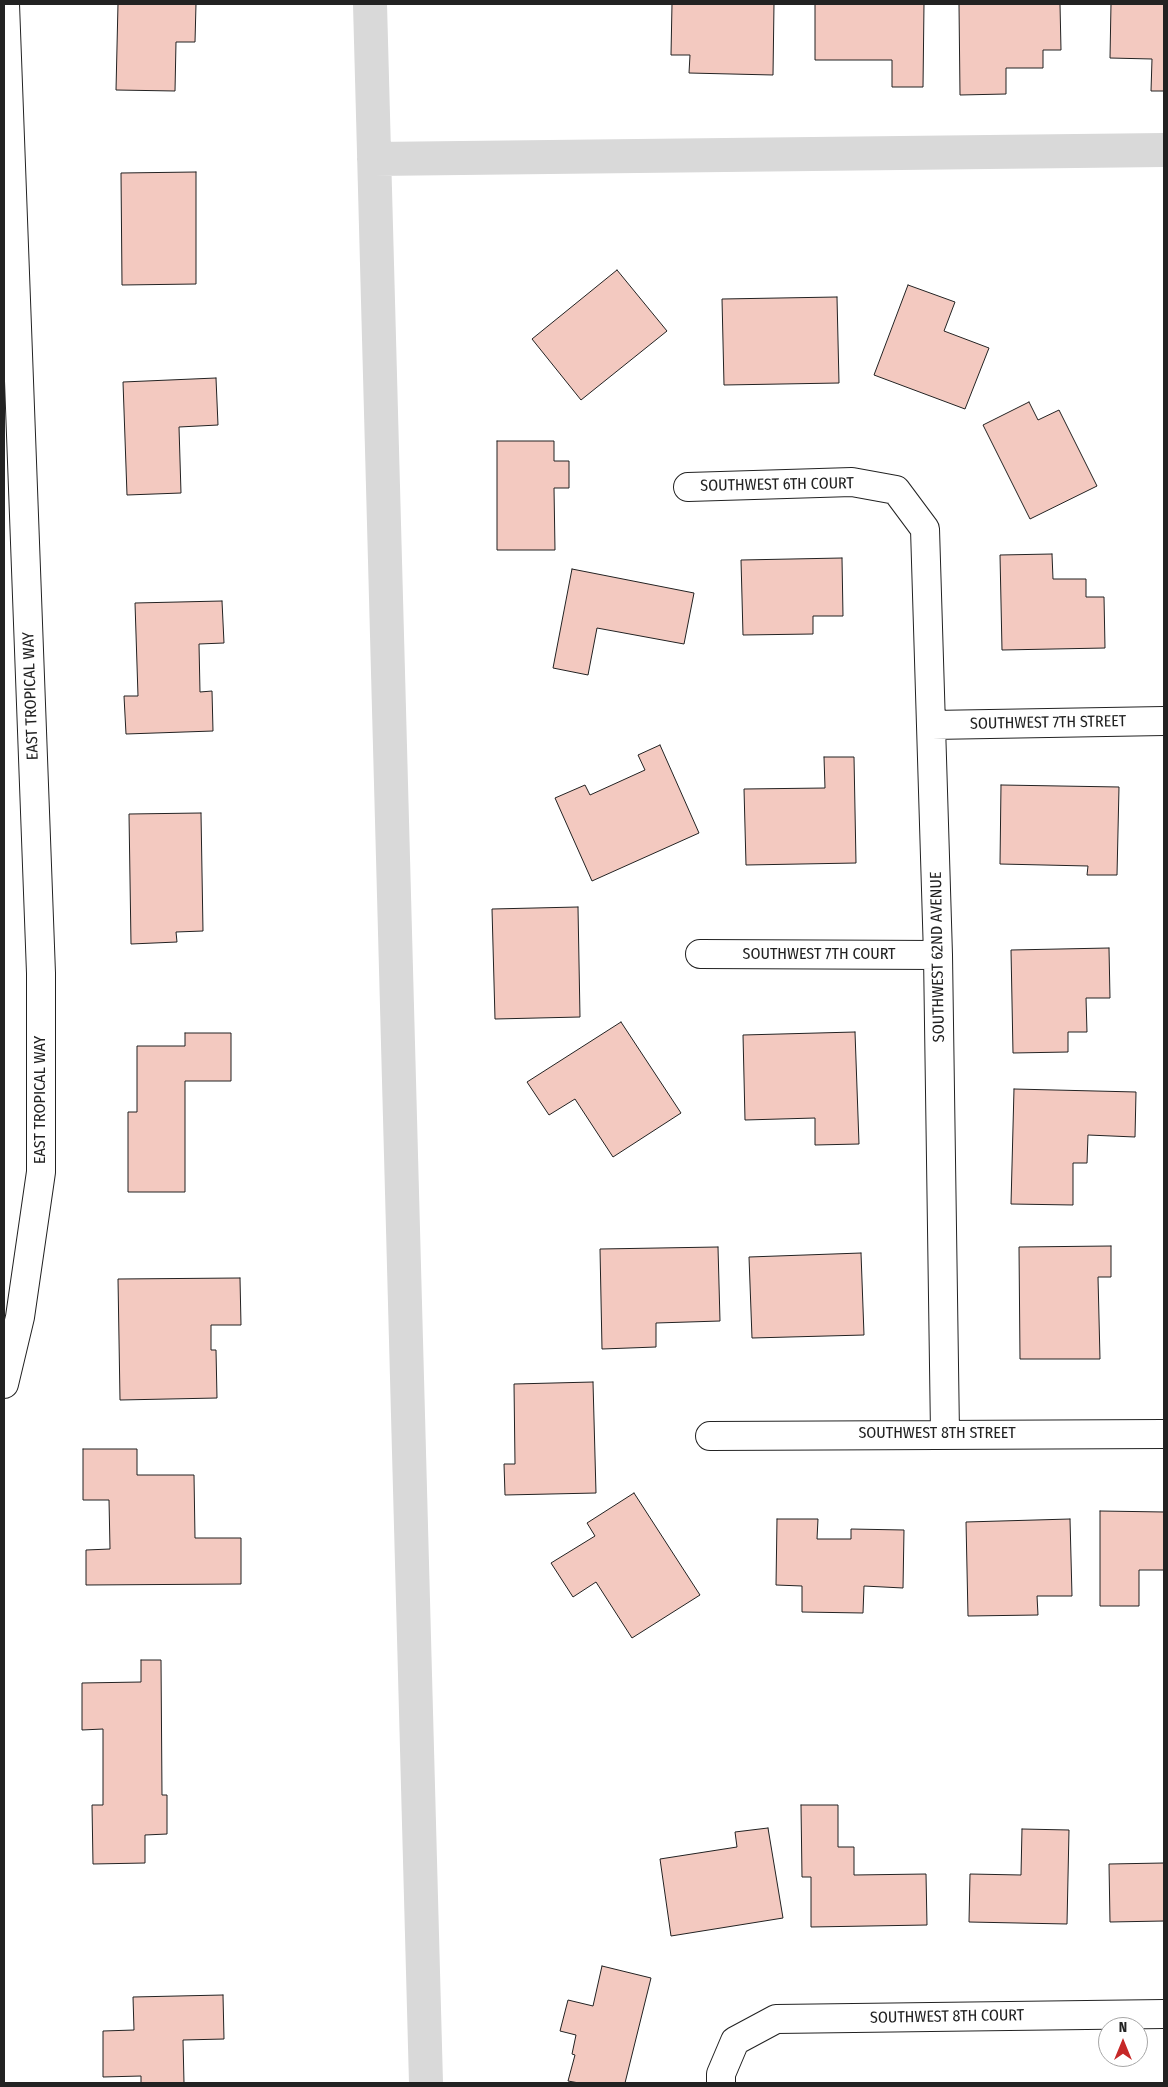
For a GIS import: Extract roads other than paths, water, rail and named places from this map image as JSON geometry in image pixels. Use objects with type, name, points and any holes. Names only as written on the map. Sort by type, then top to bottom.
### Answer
[{"type":"street","name":"EAST TROPICAL WAY","points":[[4,1384],[20,1317],[42,1172],[42,973],[5,4]]},
{"type":"street","name":"SOUTHWEST 6TH COURT","points":[[688,487],[852,482],[896,490]]},
{"type":"street","name":"SOUTHWEST 62ND AVENUE","points":[[896,490],[925,529],[938,955],[945,1433]]},
{"type":"street","name":"SOUTHWEST 7TH STREET","points":[[932,724],[1164,721]]},
{"type":"street","name":"SOUTHWEST 7TH COURT","points":[[700,954],[938,955]]},
{"type":"street","name":"SOUTHWEST 8TH STREET","points":[[710,1436],[945,1433],[1164,1434]]},
{"type":"street","name":"SOUTHWEST 8TH COURT","points":[[721,2083],[721,2074],[735,2041],[776,2019],[1164,2014]]},
{"type":"waterway","points":[[370,4],[426,2083]]},
{"type":"waterway","points":[[374,159],[1164,150]]}]
